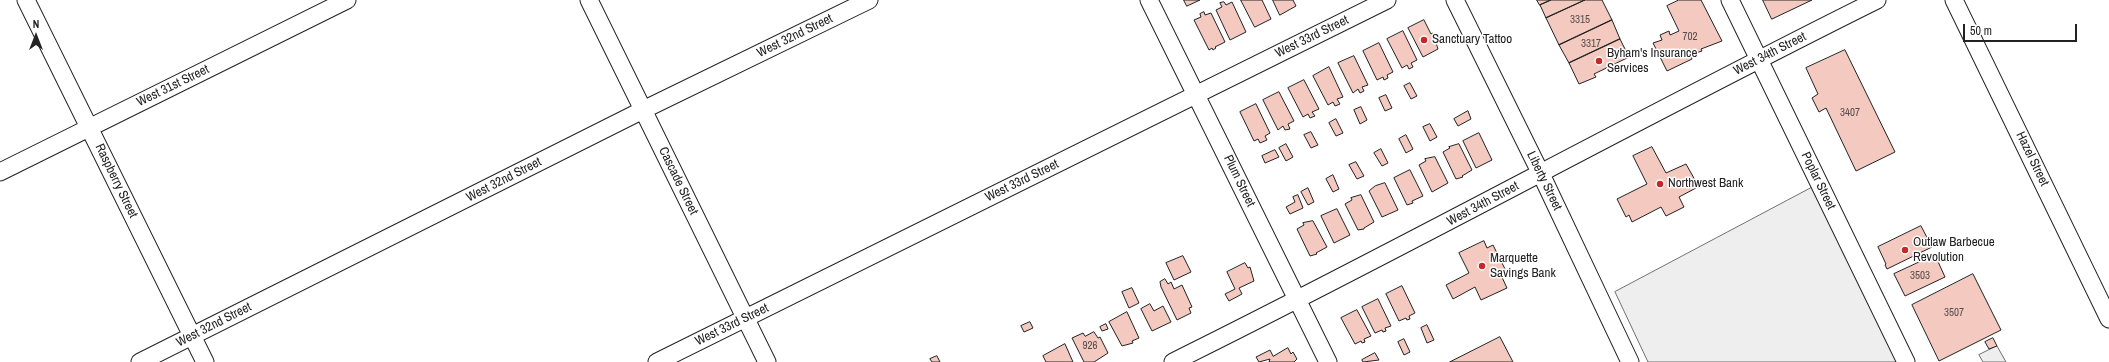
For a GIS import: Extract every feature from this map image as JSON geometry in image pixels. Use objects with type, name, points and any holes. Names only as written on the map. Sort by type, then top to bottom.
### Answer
[{"type":"street","name":"Raspberry Street","points":[[26,0],[90,127],[204,362]]},
{"type":"street","name":"West 31st Street","points":[[0,172],[347,0]]},
{"type":"street","name":"Cascade Street","points":[[589,0],[767,362]]},
{"type":"street","name":"West 32nd Street","points":[[140,362],[643,110],[869,0]]},
{"type":"street","name":"Plum Street","points":[[1149,0],[1328,362]]},
{"type":"street","name":"West 33rd Street","points":[[657,362],[1387,0]]},
{"type":"street","name":"Liberty Street","points":[[1455,0],[1541,174],[1630,362]]},
{"type":"street","name":"Poplar Street","points":[[1730,0],[1906,362]]},
{"type":"street","name":"West 34th Street","points":[[1173,362],[1297,300],[1541,174],[1758,59],[1877,0]]},
{"type":"street","name":"Hazel Street","points":[[1954,0],[2109,319]]},
{"type":"shaded area","points":[[1813,187],[1897,362],[1648,362],[1615,292]]},
{"type":"shaded area","points":[[1997,346],[2006,362],[1983,362],[1979,355]]},
{"type":"building","points":[[1184,0],[1200,0],[1187,6]]},
{"type":"building","points":[[1241,0],[1262,0],[1271,19],[1255,27]]},
{"type":"building","points":[[1273,0],[1293,0],[1296,6],[1280,15]]},
{"type":"building","points":[[1537,0],[1551,0],[1540,5]]},
{"type":"building","points":[[1551,0],[1585,0],[1546,18],[1540,5]]},
{"type":"building","points":[[1585,0],[1602,0],[1612,20],[1559,45],[1546,18]]},
{"type":"building","points":[[1679,0],[1701,0],[1722,41],[1690,55],[1692,59],[1667,71],[1653,43],[1662,40],[1660,35],[1669,31],[1670,35],[1679,31],[1667,6]]},
{"type":"building","points":[[1763,0],[1812,0],[1772,19]]},
{"type":"building","points":[[1224,2],[1226,5],[1232,2],[1246,32],[1230,40],[1216,10],[1222,7],[1220,3]]},
{"type":"building","points":[[1204,12],[1205,15],[1211,13],[1225,42],[1215,47],[1216,48],[1213,50],[1212,48],[1209,50],[1194,20],[1201,17],[1200,14]]},
{"type":"building","points":[[1424,20],[1431,34],[1433,33],[1438,49],[1423,57],[1408,28]]},
{"type":"building","points":[[1612,20],[1620,39],[1569,63],[1559,45]]},
{"type":"building","points":[[1403,31],[1417,60],[1411,63],[1413,67],[1409,69],[1407,65],[1402,68],[1387,39]]},
{"type":"building","points":[[1620,39],[1629,57],[1594,74],[1596,77],[1579,84],[1569,63]]},
{"type":"building","points":[[1379,43],[1393,72],[1387,75],[1388,78],[1384,80],[1383,77],[1377,80],[1363,51]]},
{"type":"building","points":[[1845,50],[1895,152],[1856,171],[1826,108],[1819,112],[1812,98],[1818,94],[1806,68]]},
{"type":"building","points":[[1354,56],[1368,85],[1362,87],[1364,91],[1360,93],[1358,89],[1353,93],[1338,63]]},
{"type":"building","points":[[1329,67],[1343,97],[1337,99],[1340,104],[1335,106],[1333,102],[1328,105],[1313,76]]},
{"type":"building","points":[[1304,80],[1319,109],[1312,112],[1315,116],[1310,118],[1308,114],[1303,117],[1288,88]]},
{"type":"building","points":[[1410,83],[1417,96],[1411,99],[1404,86]]},
{"type":"building","points":[[1279,92],[1294,121],[1288,124],[1290,129],[1285,130],[1283,126],[1278,130],[1263,100]]},
{"type":"building","points":[[1386,95],[1392,108],[1385,111],[1379,98]]},
{"type":"building","points":[[1256,104],[1270,133],[1265,136],[1267,140],[1260,143],[1258,139],[1254,141],[1240,112]]},
{"type":"building","points":[[1361,107],[1367,120],[1360,124],[1354,110]]},
{"type":"building","points":[[1468,111],[1471,119],[1458,126],[1454,119]]},
{"type":"building","points":[[1336,119],[1343,133],[1336,136],[1329,123]]},
{"type":"building","points":[[1430,124],[1437,137],[1430,141],[1423,127]]},
{"type":"building","points":[[1311,132],[1318,145],[1311,148],[1304,135]]},
{"type":"building","points":[[1479,133],[1492,160],[1476,168],[1463,141]]},
{"type":"building","points":[[1406,135],[1413,149],[1406,153],[1399,139]]},
{"type":"building","points":[[1286,144],[1293,157],[1286,161],[1279,148]]},
{"type":"building","points":[[1459,144],[1472,170],[1462,176],[1463,177],[1456,179],[1443,152],[1450,148],[1449,147]]},
{"type":"building","points":[[1652,147],[1666,173],[1686,164],[1695,180],[1692,182],[1696,188],[1679,197],[1684,207],[1666,216],[1661,207],[1632,222],[1629,215],[1626,217],[1617,199],[1647,184],[1633,156]]},
{"type":"building","points":[[1381,149],[1388,163],[1382,166],[1374,153]]},
{"type":"building","points":[[1275,150],[1279,157],[1265,163],[1262,156]]},
{"type":"building","points":[[1435,157],[1448,183],[1432,192],[1419,165],[1426,161],[1425,159]]},
{"type":"building","points":[[1356,162],[1364,176],[1357,179],[1349,165]]},
{"type":"building","points":[[1410,170],[1423,196],[1407,205],[1394,178]]},
{"type":"building","points":[[1333,175],[1339,189],[1333,192],[1326,179]]},
{"type":"building","points":[[1385,183],[1398,210],[1382,217],[1369,191],[1375,186]]},
{"type":"building","points":[[1308,188],[1314,202],[1308,205],[1301,192]]},
{"type":"building","points":[[1298,195],[1303,208],[1290,214],[1286,207],[1295,202],[1293,197]]},
{"type":"building","points":[[1361,195],[1374,222],[1364,229],[1358,230],[1345,204],[1352,200],[1351,198]]},
{"type":"building","points":[[1337,209],[1350,235],[1334,243],[1321,216]]},
{"type":"building","points":[[1313,221],[1327,247],[1316,253],[1317,254],[1310,256],[1297,229],[1304,225],[1303,223]]},
{"type":"building","points":[[1921,226],[1932,247],[1887,269],[1878,247]]},
{"type":"building","points":[[1484,241],[1487,248],[1493,245],[1506,271],[1500,273],[1507,288],[1481,300],[1475,287],[1453,299],[1446,285],[1469,273],[1459,253]]},
{"type":"building","points":[[1935,255],[1945,277],[1905,296],[1894,274]]},
{"type":"building","points":[[1183,256],[1191,272],[1174,280],[1166,263]]},
{"type":"building","points":[[1245,263],[1248,268],[1250,267],[1254,281],[1239,288],[1242,294],[1229,301],[1225,294],[1235,289],[1227,272]]},
{"type":"building","points":[[1973,274],[2001,330],[1939,361],[1912,305]]},
{"type":"building","points":[[1165,279],[1168,284],[1171,282],[1174,289],[1182,285],[1192,307],[1189,308],[1191,313],[1177,320],[1161,287],[1160,282]]},
{"type":"building","points":[[1402,286],[1415,313],[1409,316],[1410,319],[1407,320],[1406,318],[1399,321],[1386,294]]},
{"type":"building","points":[[1132,288],[1139,303],[1129,308],[1122,292]]},
{"type":"building","points":[[1378,299],[1391,326],[1385,328],[1386,331],[1383,332],[1382,330],[1375,333],[1362,307]]},
{"type":"building","points":[[1150,304],[1154,311],[1163,306],[1171,322],[1152,331],[1141,309]]},
{"type":"building","points":[[1357,310],[1371,336],[1364,339],[1365,342],[1362,343],[1361,341],[1355,344],[1341,318]]},
{"type":"building","points":[[1127,312],[1139,338],[1132,341],[1133,343],[1122,346],[1109,322]]},
{"type":"building","points":[[1030,322],[1033,328],[1024,332],[1021,326]]},
{"type":"building","points":[[1106,324],[1108,329],[1102,331],[1100,327]]},
{"type":"building","points":[[1427,325],[1434,340],[1427,343],[1421,328]]},
{"type":"building","points":[[1094,332],[1098,338],[1100,337],[1108,353],[1094,362],[1084,362],[1072,338],[1083,333],[1085,336]]},
{"type":"building","points":[[1500,337],[1513,362],[1450,362]]},
{"type":"building","points":[[1993,338],[1997,346],[1989,349],[1985,342]]},
{"type":"building","points":[[1404,339],[1410,352],[1404,355],[1398,342]]},
{"type":"building","points":[[1065,344],[1073,362],[1046,362],[1043,356]]},
{"type":"building","points":[[1288,348],[1291,354],[1293,352],[1297,359],[1294,362],[1269,362],[1270,359],[1259,362],[1256,357],[1270,350],[1273,356]]},
{"type":"building","points":[[1375,353],[1379,360],[1363,362],[1362,360]]},
{"type":"building","points":[[937,356],[940,362],[932,362],[930,359]]},
{"type":"place","name":"Sanctuary Tattoo","points":[[1424,40]]},
{"type":"place","name":"Byham's Insurance Services","points":[[1599,61]]},
{"type":"place","name":"Northwest Bank","points":[[1660,184]]},
{"type":"place","name":"Outlaw Barbecue Revolution","points":[[1905,250]]},
{"type":"place","name":"Marquette Savings Bank","points":[[1482,266]]}]
